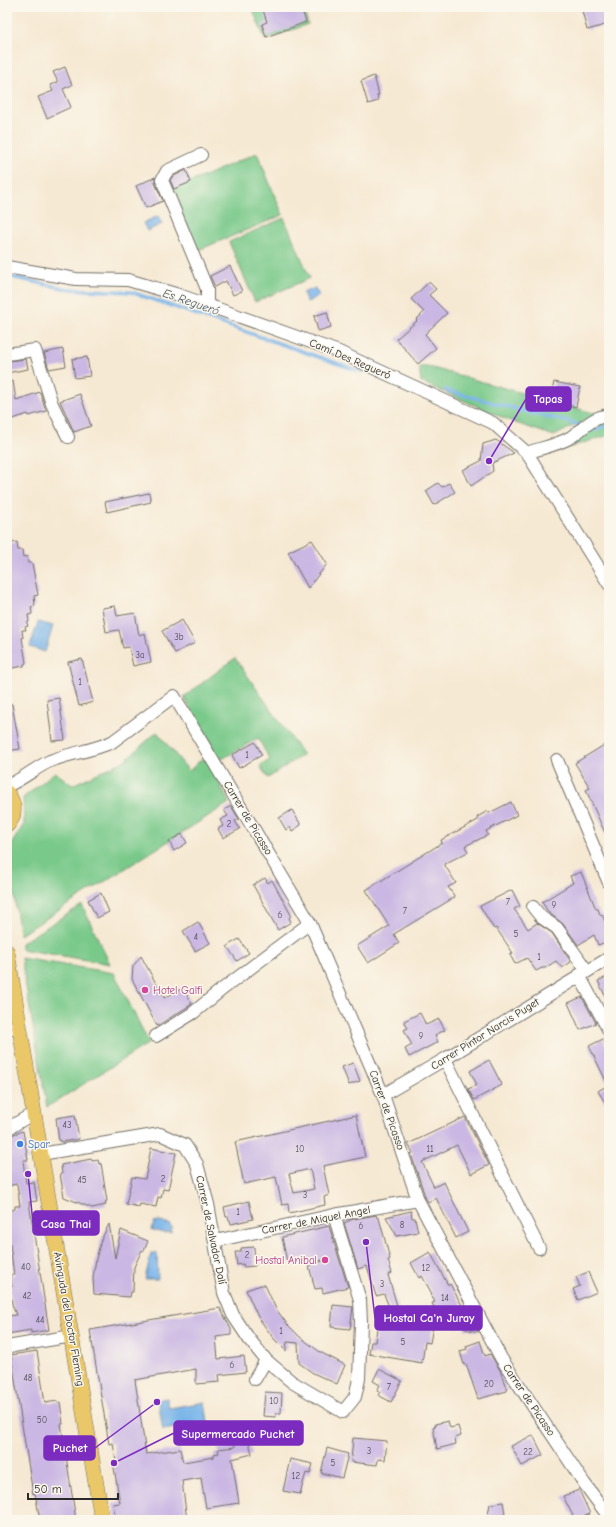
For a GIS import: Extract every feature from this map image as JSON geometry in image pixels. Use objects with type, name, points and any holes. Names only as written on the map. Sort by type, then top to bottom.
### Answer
[{"type":"main road","points":[[7,825],[13,816],[10,798]]},
{"type":"main road","name":"Avinguda del Doctor Fleming","points":[[7,952],[13,1028],[34,1113],[102,1520]]},
{"type":"street","points":[[201,155],[166,171],[162,180],[206,289],[208,305]]},
{"type":"street","name":"Camí Des Regueró","points":[[7,267],[76,279],[128,280],[208,305],[338,352],[493,423],[527,453],[609,584]]},
{"type":"street","points":[[7,354],[35,350],[52,404],[68,437]]},
{"type":"street","points":[[527,453],[562,441],[591,421],[609,415]]},
{"type":"street","name":"Carrer de Picasso","points":[[26,776],[39,766],[51,761],[69,754],[104,746],[112,742],[174,696],[310,923],[383,1095],[418,1200],[501,1358],[584,1483],[609,1517]]},
{"type":"street","points":[[557,760],[609,883]]},
{"type":"street","points":[[7,786],[26,776]]},
{"type":"street","points":[[10,798],[26,776]]},
{"type":"street","points":[[533,907],[541,916],[557,928],[583,973],[609,1031]]},
{"type":"street","points":[[156,1036],[193,1013],[310,923]]},
{"type":"street","name":"Carrer Pintor Narcis Puget","points":[[383,1095],[445,1059],[609,958]]},
{"type":"street","points":[[445,1059],[539,1248]]},
{"type":"street","points":[[7,1129],[34,1113]]},
{"type":"street","name":"Carrer de Salvador Dalí","points":[[41,1154],[160,1134],[185,1145],[197,1164],[208,1204],[224,1293],[233,1315],[266,1360],[292,1382],[343,1412],[355,1397],[359,1379],[361,1322],[360,1300],[334,1215]]},
{"type":"street","name":"Carrer de Miquel Angel","points":[[215,1241],[334,1215],[418,1200]]},
{"type":"street","points":[[7,1347],[72,1336]]},
{"type":"street","points":[[255,1379],[266,1360]]},
{"type":"green space","points":[[252,7],[303,7],[308,24],[265,40]]},
{"type":"green space","points":[[257,153],[283,215],[196,251],[170,191]]},
{"type":"green space","points":[[284,218],[310,278],[255,302],[229,242]]},
{"type":"green space","points":[[419,367],[429,367],[597,414],[554,436],[513,422],[421,382]]},
{"type":"green space","points":[[609,421],[609,435],[538,457],[536,456],[591,426]]},
{"type":"green space","points":[[235,658],[303,755],[268,778],[260,766],[270,760],[258,738],[217,762],[184,697]]},
{"type":"green space","points":[[157,732],[189,771],[206,755],[229,803],[20,935],[7,851],[24,824],[23,798],[55,772],[72,785],[124,761]]},
{"type":"green space","points":[[82,905],[110,964],[21,949],[21,943]]},
{"type":"green space","points":[[21,958],[114,973],[149,1043],[47,1107]]},
{"type":"water","points":[[158,216],[162,224],[147,231],[143,223]]},
{"type":"water","points":[[315,288],[319,296],[307,302],[303,293]]},
{"type":"water","points":[[38,622],[53,626],[45,652],[30,647]]},
{"type":"water","points":[[159,1221],[169,1224],[172,1227],[171,1232],[164,1233],[152,1230],[154,1222]]},
{"type":"water","points":[[151,1253],[157,1253],[158,1279],[145,1279]]},
{"type":"water","points":[[167,1398],[169,1408],[205,1402],[208,1422],[163,1430],[158,1400]]},
{"type":"building","points":[[262,7],[301,7],[306,22],[266,37],[262,24],[267,22]]},
{"type":"building","points":[[581,7],[609,7],[609,24],[587,30]]},
{"type":"building","points":[[65,67],[72,85],[63,89],[71,107],[47,118],[38,97],[53,91],[50,85],[58,82],[53,72]]},
{"type":"building","points":[[374,76],[379,95],[377,95],[378,101],[368,104],[361,81]]},
{"type":"building","points":[[186,170],[191,182],[174,189],[170,180],[172,177]]},
{"type":"building","points":[[155,177],[155,183],[163,201],[146,208],[136,186]]},
{"type":"building","points":[[230,266],[242,291],[233,295],[226,281],[215,287],[210,276]]},
{"type":"building","points":[[429,282],[436,289],[429,295],[447,313],[425,334],[436,348],[418,364],[396,339],[417,321],[416,320],[424,312],[411,299]]},
{"type":"building","points":[[327,312],[331,327],[318,331],[314,316]]},
{"type":"building","points":[[63,349],[66,366],[49,369],[44,353]]},
{"type":"building","points":[[87,357],[90,376],[75,378],[72,359]]},
{"type":"building","points":[[26,359],[28,369],[7,373],[7,361]]},
{"type":"building","points":[[13,381],[16,400],[40,392],[46,411],[29,416],[28,414],[7,421],[7,382]]},
{"type":"building","points":[[554,382],[580,387],[576,407],[550,402]]},
{"type":"building","points":[[80,394],[91,426],[74,432],[60,401]]},
{"type":"building","points":[[496,440],[514,453],[492,463],[493,471],[471,486],[463,470],[481,461],[483,444]]},
{"type":"building","points":[[438,483],[442,487],[449,483],[455,492],[434,505],[426,491]]},
{"type":"building","points":[[149,493],[151,502],[107,512],[105,502]]},
{"type":"building","points":[[312,540],[327,564],[308,588],[288,552]]},
{"type":"building","points":[[17,542],[18,550],[22,550],[23,557],[27,556],[28,563],[32,563],[38,595],[34,596],[35,606],[31,607],[32,614],[28,615],[28,626],[25,627],[26,630],[22,630],[26,663],[24,666],[7,669],[7,544]]},
{"type":"building","points":[[115,606],[117,616],[135,613],[139,635],[145,633],[151,662],[133,666],[129,647],[123,648],[119,630],[106,632],[102,608]]},
{"type":"building","points":[[182,620],[195,643],[175,653],[162,631]]},
{"type":"building","points":[[82,659],[93,702],[79,706],[68,662]]},
{"type":"building","points":[[59,698],[65,740],[52,741],[47,700]]},
{"type":"building","points":[[7,704],[12,704],[20,749],[7,751]]},
{"type":"building","points":[[255,742],[262,755],[239,768],[232,755]]},
{"type":"building","points":[[609,742],[609,842],[586,790],[590,788],[575,763]]},
{"type":"building","points":[[511,802],[517,815],[486,831],[488,835],[465,846],[468,852],[444,864],[456,883],[448,887],[455,897],[394,934],[399,943],[368,963],[357,946],[389,926],[366,890],[442,843],[441,840],[478,820],[477,817]]},
{"type":"building","points":[[231,806],[239,819],[235,821],[240,829],[223,838],[218,829],[223,826],[220,820],[228,816],[224,810]]},
{"type":"building","points":[[292,810],[301,825],[292,831],[290,827],[286,830],[279,818]]},
{"type":"building","points":[[182,834],[187,843],[174,851],[169,841]]},
{"type":"building","points":[[581,872],[596,909],[598,909],[600,915],[602,914],[609,931],[609,941],[598,945],[594,935],[578,945],[563,924],[548,912],[542,902],[573,883],[570,876]]},
{"type":"building","points":[[265,878],[268,883],[272,880],[291,915],[289,918],[291,922],[278,930],[253,885]]},
{"type":"building","points":[[512,890],[520,906],[514,909],[528,929],[537,923],[552,933],[571,962],[562,968],[556,961],[545,968],[536,971],[527,958],[515,964],[510,955],[513,953],[496,928],[494,929],[480,906]]},
{"type":"building","points":[[101,893],[109,912],[97,918],[88,900]]},
{"type":"building","points":[[198,922],[210,943],[195,951],[183,931]]},
{"type":"building","points":[[239,939],[249,953],[237,961],[227,946]]},
{"type":"building","points":[[141,956],[164,998],[183,988],[192,1004],[157,1026],[132,979],[133,966]]},
{"type":"building","points":[[609,976],[609,1004],[598,981]]},
{"type":"building","points":[[582,997],[596,1023],[580,1030],[568,1003]]},
{"type":"building","points":[[420,1013],[426,1025],[439,1019],[445,1030],[435,1035],[438,1042],[409,1057],[405,1049],[412,1045],[404,1030],[408,1028],[404,1021]]},
{"type":"building","points":[[603,1039],[609,1051],[609,1109],[598,1091],[608,1085],[589,1046]]},
{"type":"building","points":[[489,1060],[502,1085],[474,1100],[468,1089],[477,1085],[470,1071]]},
{"type":"building","points":[[353,1063],[360,1081],[349,1085],[342,1067]]},
{"type":"building","points":[[75,1115],[79,1139],[59,1141],[56,1118]]},
{"type":"building","points":[[356,1115],[365,1157],[323,1166],[329,1195],[324,1197],[325,1205],[289,1213],[288,1204],[282,1205],[276,1177],[244,1184],[235,1142]],"holes":[[[310,1169],[314,1189],[294,1193],[289,1174]]]},
{"type":"building","points":[[465,1117],[489,1165],[471,1174],[457,1145],[422,1162],[434,1187],[444,1182],[468,1232],[456,1238],[436,1198],[428,1202],[426,1199],[411,1154],[413,1153],[408,1144]]},
{"type":"building","points":[[23,1131],[28,1160],[23,1160],[26,1183],[34,1182],[37,1201],[29,1202],[49,1330],[31,1333],[31,1330],[7,1334],[7,1316],[16,1315],[9,1288],[12,1287],[10,1275],[14,1275],[10,1244],[7,1244],[7,1211],[15,1209],[15,1206],[20,1206],[17,1184],[7,1186],[7,1138]]},
{"type":"building","points":[[151,1148],[176,1153],[168,1190],[163,1189],[161,1198],[158,1197],[156,1207],[140,1204],[139,1207],[126,1204],[132,1177],[145,1179]]},
{"type":"building","points":[[91,1159],[92,1161],[98,1160],[99,1164],[101,1163],[107,1201],[105,1202],[106,1205],[92,1208],[64,1197],[60,1174],[62,1174],[61,1165]]},
{"type":"building","points":[[249,1201],[253,1219],[231,1224],[228,1217],[226,1217],[224,1207]]},
{"type":"building","points":[[411,1211],[412,1218],[415,1218],[418,1232],[397,1236],[386,1217]]},
{"type":"building","points":[[376,1215],[377,1218],[379,1218],[390,1259],[388,1260],[392,1273],[388,1275],[398,1309],[391,1312],[384,1294],[376,1296],[367,1266],[358,1269],[344,1223],[353,1219]]},
{"type":"building","points":[[109,1224],[115,1258],[121,1230],[148,1241],[144,1251],[142,1250],[134,1267],[133,1292],[131,1292],[130,1297],[94,1294],[93,1278],[96,1259],[101,1240]]},
{"type":"building","name":"Hostal Anibal","points":[[329,1226],[348,1287],[323,1293],[322,1288],[315,1289],[309,1266],[326,1260],[308,1261],[307,1257],[287,1262],[282,1237]]},
{"type":"building","points":[[254,1247],[255,1266],[244,1267],[243,1264],[237,1265],[235,1252],[241,1252],[241,1248]]},
{"type":"building","points":[[430,1252],[448,1285],[450,1284],[479,1332],[465,1329],[463,1324],[455,1327],[448,1312],[439,1317],[432,1303],[435,1302],[431,1295],[432,1294],[422,1276],[419,1278],[411,1263]]},
{"type":"building","points":[[588,1272],[597,1292],[578,1300],[573,1289],[580,1286],[576,1277]]},
{"type":"building","points":[[265,1285],[276,1309],[287,1324],[300,1337],[320,1352],[345,1365],[337,1384],[313,1373],[299,1363],[298,1343],[287,1342],[286,1351],[274,1339],[258,1317],[246,1290]]},
{"type":"building","points":[[333,1305],[353,1307],[350,1329],[331,1327]]},
{"type":"building","points":[[220,1308],[231,1329],[231,1335],[216,1337],[218,1359],[244,1356],[246,1372],[219,1375],[220,1382],[196,1384],[196,1369],[135,1380],[146,1454],[180,1449],[183,1462],[214,1457],[214,1454],[219,1453],[218,1449],[235,1447],[234,1441],[248,1438],[252,1454],[232,1459],[239,1503],[206,1508],[201,1478],[182,1481],[187,1520],[116,1520],[113,1504],[120,1503],[113,1462],[116,1462],[113,1443],[109,1444],[90,1330]]},
{"type":"building","points":[[378,1321],[417,1328],[418,1324],[433,1326],[430,1343],[425,1342],[422,1363],[369,1354],[371,1342],[375,1342]]},
{"type":"building","points":[[480,1341],[485,1356],[490,1354],[500,1370],[507,1391],[478,1399],[460,1351],[467,1349],[466,1346]]},
{"type":"building","points":[[37,1351],[45,1403],[60,1402],[63,1424],[61,1424],[76,1520],[40,1520],[35,1493],[33,1494],[11,1355]]},
{"type":"building","points":[[379,1369],[402,1381],[391,1402],[378,1395],[380,1392],[377,1390],[380,1385],[373,1381]]},
{"type":"building","points":[[265,1392],[282,1393],[281,1413],[276,1413],[275,1417],[263,1416]]},
{"type":"building","points":[[448,1421],[450,1428],[458,1426],[461,1436],[455,1438],[456,1444],[437,1449],[433,1427],[436,1426],[435,1424]]},
{"type":"building","points":[[533,1435],[543,1455],[522,1466],[511,1446]]},
{"type":"building","points":[[353,1438],[387,1441],[385,1460],[378,1459],[377,1465],[351,1462]]},
{"type":"building","points":[[327,1448],[348,1454],[342,1478],[321,1473]]},
{"type":"building","points":[[290,1459],[313,1464],[310,1474],[306,1473],[300,1494],[283,1491]]},
{"type":"building","points":[[579,1490],[590,1514],[575,1520],[563,1496]]},
{"type":"building","points":[[503,1502],[505,1513],[503,1513],[504,1520],[492,1520],[488,1514],[490,1504]]},
{"type":"waterway","name":"Es Regueró","points":[[7,276],[67,289],[131,292],[362,372]]},
{"type":"waterway","name":"Es Regueró","points":[[445,390],[567,421],[581,426]]},
{"type":"waterway","name":"Es Regueró","points":[[587,428],[594,430],[609,425]]},
{"type":"place","name":"Tapas","points":[[489,461]]},
{"type":"place","name":"Hotel Galfi","points":[[145,990]]},
{"type":"place","name":"Spar","points":[[20,1144]]},
{"type":"place","name":"Casa Thai","points":[[28,1174]]},
{"type":"place","name":"Hostal Ca'n Juray","points":[[366,1242]]},
{"type":"place","name":"Hostal Anibal","points":[[325,1260]]},
{"type":"place","name":"Puchet","points":[[157,1402]]},
{"type":"place","name":"Supermercado Puchet","points":[[114,1463]]}]
